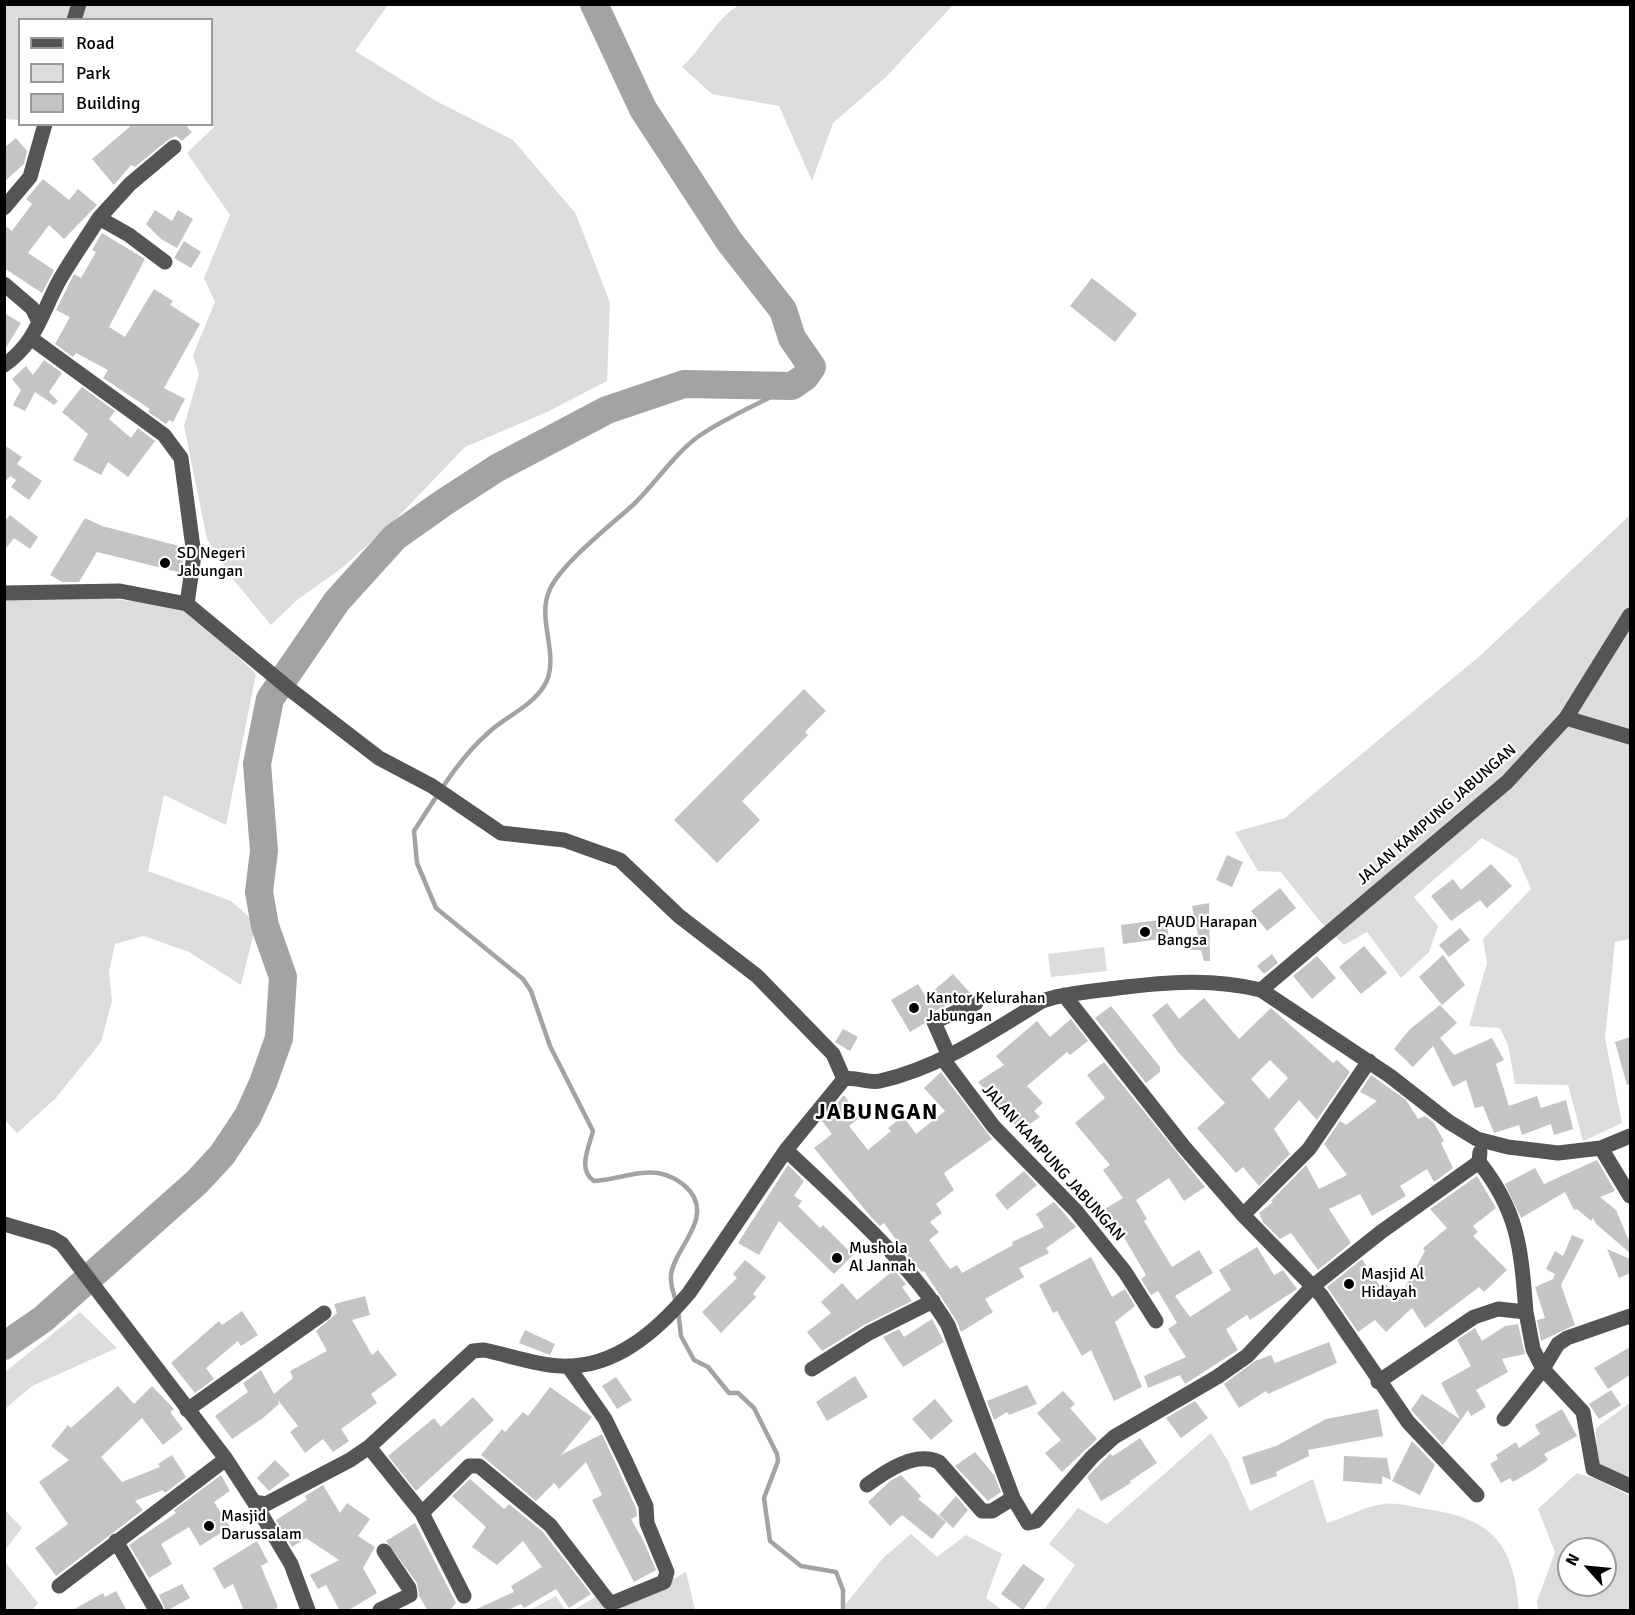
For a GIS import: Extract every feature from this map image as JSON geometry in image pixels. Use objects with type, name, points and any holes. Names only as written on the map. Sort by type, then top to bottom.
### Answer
[{"type":"street","points":[[4,208],[30,177],[44,126]]},
{"type":"street","points":[[4,365],[24,350],[32,339],[59,281],[99,218],[130,184],[174,147]]},
{"type":"street","points":[[99,218],[129,235],[165,262]]},
{"type":"street","points":[[4,284],[32,308],[39,322]]},
{"type":"street","points":[[32,339],[85,380],[164,435],[181,458],[194,555],[187,604]]},
{"type":"street","points":[[4,592],[120,591],[187,604],[292,691],[379,758],[432,786],[501,833],[564,840],[620,860],[679,916],[756,976],[833,1054],[844,1079]]},
{"type":"street","name":"JALAN KAMPUNG JABUNGAN","points":[[1261,990],[1507,782],[1566,718],[1630,615]]},
{"type":"street","points":[[1566,718],[1630,737]]},
{"type":"street","points":[[254,1502],[266,1504],[350,1460],[369,1447],[473,1351],[484,1350],[568,1366],[623,1353],[673,1312],[689,1293],[786,1150],[844,1079],[856,1078],[879,1082],[946,1058],[1042,1001],[1064,995],[1172,981],[1216,981],[1261,990],[1369,1061],[1449,1122],[1477,1139],[1508,1147],[1558,1153],[1601,1148],[1630,1136]]},
{"type":"street","points":[[1064,995],[1169,1129],[1243,1215],[1313,1286],[1408,1422],[1477,1495]]},
{"type":"street","name":"JALAN KAMPUNG JABUNGAN","points":[[976,1003],[934,1022],[946,1058],[994,1127],[1076,1211],[1125,1272],[1156,1321]]},
{"type":"street","points":[[1243,1215],[1309,1149],[1369,1061]]},
{"type":"street","points":[[1477,1139],[1479,1162],[1496,1183],[1507,1204],[1520,1244],[1526,1311],[1533,1349],[1543,1369],[1583,1412],[1593,1468],[1598,1473],[1630,1486]]},
{"type":"street","points":[[1601,1148],[1630,1196]]},
{"type":"street","points":[[786,1150],[848,1210],[933,1301],[948,1325],[1013,1498],[1028,1523],[1036,1521],[1092,1457],[1114,1437],[1217,1377],[1247,1356],[1268,1337],[1313,1286],[1381,1232],[1479,1162]]},
{"type":"street","points":[[4,1224],[52,1238],[62,1244],[226,1459],[291,1564],[308,1611]]},
{"type":"street","points":[[812,1370],[868,1334],[933,1301]]},
{"type":"street","points":[[1378,1382],[1474,1317],[1498,1309],[1526,1311]]},
{"type":"street","points":[[187,1410],[324,1313]]},
{"type":"street","points":[[1504,1419],[1543,1369],[1558,1344],[1567,1338],[1630,1316]]},
{"type":"street","points":[[422,1513],[469,1466],[478,1466],[550,1525],[609,1602],[615,1602],[664,1582],[667,1572],[647,1523],[646,1506],[605,1419],[568,1366]]},
{"type":"street","points":[[369,1447],[422,1513],[464,1596]]},
{"type":"street","points":[[867,1485],[887,1470],[922,1458],[931,1458],[939,1462],[982,1511],[992,1511],[1013,1498]]},
{"type":"street","points":[[59,1586],[226,1459]]},
{"type":"street","points":[[116,1541],[156,1611]]},
{"type":"street","points":[[380,1611],[410,1595],[409,1588],[384,1551]]},
{"type":"green space","points":[[4,5],[388,5],[355,51],[436,101],[513,140],[576,214],[610,303],[607,381],[547,412],[465,447],[395,520],[342,568],[297,600],[271,625],[232,578],[207,539],[184,426],[199,374],[193,355],[215,302],[204,278],[230,215],[187,153],[214,127],[213,18],[18,18],[18,120],[5,119]]},
{"type":"green space","points":[[739,5],[953,5],[886,77],[833,123],[812,181],[779,106],[712,94],[682,67],[723,18]]},
{"type":"green space","points":[[1630,515],[1630,939],[1615,942],[1605,1038],[1622,1123],[1583,1141],[1568,1085],[1515,1084],[1508,1045],[1500,1028],[1469,1026],[1487,963],[1483,939],[1531,889],[1518,859],[1482,838],[1414,897],[1438,926],[1429,952],[1401,978],[1367,932],[1344,945],[1318,919],[1281,872],[1258,871],[1235,832],[1285,818],[1481,655]]},
{"type":"green space","points":[[5,599],[113,599],[187,607],[256,674],[226,825],[164,795],[148,871],[231,901],[256,923],[241,985],[189,952],[144,936],[115,944],[109,971],[112,1001],[101,1042],[55,1099],[17,1133],[4,1119]]},
{"type":"green space","points":[[1104,947],[1107,971],[1051,977],[1048,954]]},
{"type":"green space","points":[[80,1312],[117,1348],[32,1386],[5,1409],[5,1372]]},
{"type":"green space","points":[[1630,1403],[1630,1482],[1597,1466],[1596,1428]]},
{"type":"green space","points":[[1211,1433],[1228,1461],[1250,1511],[1313,1479],[1327,1523],[1370,1507],[1394,1504],[1448,1513],[1483,1527],[1505,1551],[1512,1567],[1519,1610],[1044,1610],[1075,1565],[1049,1544],[1078,1508],[1107,1524]]},
{"type":"green space","points":[[1577,1473],[1596,1479],[1630,1496],[1630,1610],[1538,1610],[1537,1601],[1555,1552],[1538,1509]]},
{"type":"green space","points":[[4,1509],[22,1528],[5,1550],[4,1550]]},
{"type":"green space","points":[[911,1534],[937,1557],[966,1535],[1002,1554],[986,1598],[1002,1610],[841,1610],[883,1558]]},
{"type":"green space","points":[[5,1562],[38,1603],[32,1610],[5,1610]]},
{"type":"green space","points":[[686,1572],[695,1610],[614,1610]]},
{"type":"green space","points":[[556,1596],[565,1610],[530,1610]]},
{"type":"green space","points":[[597,1596],[607,1610],[574,1610]]},
{"type":"building","points":[[131,126],[188,126],[192,132],[182,141],[176,136],[168,140],[135,167],[131,165],[114,185],[92,159]]},
{"type":"building","points":[[16,138],[27,151],[24,164],[4,182],[4,148]]},
{"type":"building","points":[[43,179],[69,200],[78,189],[97,205],[64,239],[49,225],[28,253],[54,270],[42,293],[4,268],[4,225],[12,231],[32,204],[26,199]]},
{"type":"building","points":[[155,210],[172,221],[178,210],[193,219],[177,248],[161,239],[146,224]]},
{"type":"building","points":[[102,233],[145,259],[109,327],[125,337],[154,289],[173,301],[170,305],[200,324],[164,388],[185,399],[173,422],[169,420],[166,424],[148,412],[150,409],[103,378],[108,370],[76,353],[73,357],[55,344],[70,317],[56,310],[74,274],[81,278],[96,252],[92,250]]},
{"type":"building","points":[[184,241],[201,252],[191,268],[174,258]]},
{"type":"building","points":[[1092,278],[1137,314],[1115,342],[1070,306]]},
{"type":"building","points":[[4,313],[21,323],[4,351]]},
{"type":"building","points":[[44,360],[62,373],[49,392],[58,401],[54,405],[35,392],[25,411],[13,405],[21,390],[12,379],[26,366],[33,375]]},
{"type":"building","points":[[82,387],[115,411],[109,419],[131,438],[138,428],[155,441],[128,477],[108,462],[101,475],[73,460],[88,434],[62,412]]},
{"type":"building","points":[[4,445],[22,457],[17,464],[42,481],[29,500],[11,487],[16,480],[10,476],[4,483]]},
{"type":"building","points":[[10,515],[38,537],[30,549],[14,538],[4,551],[4,522]]},
{"type":"building","name":"SD Negeri Jabungan","points":[[85,518],[102,526],[183,547],[182,573],[97,552],[79,582],[62,582],[50,575]]},
{"type":"building","points":[[804,689],[826,711],[805,732],[808,735],[742,801],[760,820],[717,863],[674,820]]},
{"type":"building","points":[[1227,855],[1243,862],[1232,887],[1216,880]]},
{"type":"building","points":[[1491,864],[1512,886],[1487,908],[1480,900],[1451,921],[1431,896],[1453,879],[1461,890]]},
{"type":"building","points":[[1280,888],[1296,908],[1267,931],[1251,911]]},
{"type":"building","points":[[1209,903],[1210,961],[1204,961],[1201,950],[1190,950],[1190,935],[1198,935],[1192,906]]},
{"type":"building","name":"PAUD Harapan Bangsa","points":[[1166,919],[1169,938],[1123,944],[1121,925]]},
{"type":"building","points":[[1460,928],[1470,940],[1449,957],[1439,945]]},
{"type":"building","points":[[1364,946],[1387,973],[1361,994],[1339,967]]},
{"type":"building","points":[[1272,954],[1278,963],[1264,974],[1257,966]]},
{"type":"building","points":[[1443,955],[1465,985],[1442,1005],[1419,977]]},
{"type":"building","points":[[1317,956],[1336,978],[1312,999],[1293,976]]},
{"type":"building","points":[[953,974],[971,994],[930,1013],[925,1023],[910,1032],[891,1000],[918,984],[926,997]]},
{"type":"building","points":[[1204,998],[1239,1039],[1271,1008],[1333,1063],[1337,1060],[1350,1072],[1317,1120],[1299,1100],[1274,1129],[1290,1154],[1259,1186],[1243,1167],[1236,1173],[1197,1128],[1225,1103],[1178,1052],[1152,1015],[1167,1003],[1179,1019]],"holes":[[[1270,1060],[1288,1078],[1269,1099],[1251,1079]]]},
{"type":"building","points":[[1440,1005],[1457,1023],[1440,1038],[1454,1055],[1492,1038],[1504,1060],[1496,1064],[1509,1106],[1537,1096],[1541,1108],[1566,1100],[1573,1129],[1554,1135],[1551,1124],[1522,1135],[1519,1125],[1494,1133],[1483,1106],[1475,1108],[1466,1080],[1453,1087],[1433,1046],[1413,1067],[1394,1049],[1409,1030]]},
{"type":"building","points":[[1111,1006],[1160,1067],[1160,1072],[1146,1083],[1095,1018]]},
{"type":"building","points":[[1071,1019],[1088,1041],[1070,1055],[1067,1052],[1027,1086],[1043,1103],[1034,1111],[1040,1117],[1020,1131],[978,1082],[1004,1065],[996,1056],[1037,1021],[1050,1037]]},
{"type":"building","points":[[843,1029],[858,1037],[850,1051],[835,1042]]},
{"type":"building","points":[[1630,1037],[1630,1084],[1627,1085],[1615,1042]]},
{"type":"building","points":[[1104,1062],[1205,1187],[1184,1201],[1169,1178],[1136,1200],[1147,1219],[1144,1221],[1172,1267],[1199,1250],[1213,1273],[1175,1296],[1190,1317],[1231,1290],[1219,1270],[1257,1247],[1274,1275],[1283,1270],[1297,1289],[1250,1320],[1247,1315],[1226,1329],[1238,1350],[1185,1384],[1180,1375],[1148,1388],[1144,1376],[1186,1357],[1168,1329],[1177,1323],[1158,1291],[1151,1295],[1141,1279],[1146,1275],[1122,1234],[1117,1237],[1109,1223],[1102,1226],[1095,1215],[1123,1198],[1103,1170],[1110,1165],[1075,1123],[1105,1098],[1087,1075]]},
{"type":"building","points":[[941,1072],[992,1139],[944,1173],[954,1190],[936,1204],[942,1213],[930,1222],[939,1232],[929,1240],[950,1269],[957,1265],[962,1273],[1013,1245],[1012,1242],[1044,1227],[1036,1214],[1054,1202],[1076,1227],[1046,1248],[1049,1253],[1019,1268],[1024,1277],[985,1299],[993,1312],[961,1332],[956,1320],[924,1271],[922,1272],[910,1259],[884,1223],[880,1226],[871,1217],[814,1148],[832,1134],[822,1121],[844,1095],[860,1117],[849,1126],[868,1150],[891,1131],[888,1128],[903,1116],[916,1134],[945,1111],[924,1088]]},
{"type":"building","points":[[1371,1075],[1406,1100],[1418,1119],[1425,1116],[1434,1123],[1444,1141],[1441,1143],[1453,1168],[1434,1182],[1427,1169],[1400,1186],[1406,1196],[1372,1216],[1360,1194],[1329,1209],[1351,1243],[1318,1270],[1291,1233],[1280,1239],[1263,1222],[1259,1213],[1273,1202],[1271,1201],[1306,1165],[1319,1189],[1347,1175],[1324,1144],[1340,1121],[1346,1125],[1377,1101],[1360,1092]]},
{"type":"building","points":[[1597,1160],[1615,1191],[1600,1197],[1616,1210],[1630,1243],[1630,1253],[1596,1224],[1593,1218],[1591,1221],[1577,1209],[1574,1210],[1565,1192],[1521,1218],[1505,1184],[1535,1168],[1544,1184]]},
{"type":"building","points":[[788,1165],[804,1181],[794,1196],[802,1201],[798,1206],[820,1228],[823,1225],[853,1255],[834,1274],[779,1221],[759,1255],[738,1243]]},
{"type":"building","points":[[1024,1171],[1037,1185],[1007,1210],[995,1195]]},
{"type":"building","points":[[1477,1176],[1496,1208],[1473,1226],[1478,1232],[1473,1236],[1507,1270],[1484,1292],[1479,1287],[1425,1328],[1412,1308],[1386,1332],[1375,1320],[1358,1332],[1327,1287],[1362,1259],[1381,1288],[1386,1284],[1399,1298],[1425,1251],[1423,1248],[1447,1228],[1430,1209]]},
{"type":"building","points":[[1572,1235],[1584,1240],[1561,1285],[1575,1325],[1541,1341],[1537,1320],[1545,1318],[1535,1287],[1553,1279],[1555,1274],[1546,1269],[1555,1251],[1563,1256]]},
{"type":"building","points":[[1607,1249],[1630,1259],[1630,1273],[1619,1278]]},
{"type":"building","points":[[1091,1257],[1112,1297],[1125,1289],[1135,1306],[1115,1322],[1142,1387],[1114,1401],[1091,1350],[1082,1356],[1057,1311],[1053,1313],[1039,1285]]},
{"type":"building","points":[[745,1260],[766,1277],[753,1294],[756,1297],[721,1333],[702,1312],[737,1278],[733,1274]]},
{"type":"building","points":[[894,1270],[906,1284],[902,1287],[912,1301],[864,1325],[822,1351],[807,1332],[831,1313],[821,1302],[842,1283],[857,1300]]},
{"type":"building","points":[[365,1296],[370,1315],[352,1320],[372,1355],[378,1350],[397,1375],[371,1394],[377,1403],[341,1429],[349,1441],[333,1452],[323,1439],[305,1453],[290,1432],[298,1426],[278,1400],[279,1404],[263,1418],[232,1439],[215,1416],[248,1392],[243,1383],[261,1370],[274,1394],[293,1378],[290,1371],[327,1351],[316,1331],[337,1313],[334,1304]]},
{"type":"building","points":[[242,1311],[258,1335],[241,1346],[238,1341],[206,1368],[214,1379],[195,1393],[171,1363],[219,1321],[222,1325]]},
{"type":"building","points":[[932,1319],[944,1342],[903,1367],[883,1337],[899,1329],[904,1337]]},
{"type":"building","points":[[1518,1324],[1525,1354],[1502,1359],[1508,1372],[1476,1390],[1486,1407],[1471,1416],[1468,1410],[1443,1445],[1411,1410],[1422,1394],[1460,1419],[1441,1383],[1471,1366],[1457,1340],[1475,1328],[1482,1341],[1505,1326]]},
{"type":"building","points":[[525,1330],[555,1344],[550,1355],[519,1343]]},
{"type":"building","points":[[1329,1342],[1337,1363],[1268,1394],[1266,1391],[1239,1408],[1224,1384],[1255,1361],[1271,1355],[1275,1363]]},
{"type":"building","points":[[1630,1347],[1630,1375],[1608,1389],[1594,1368]]},
{"type":"building","points":[[855,1376],[868,1397],[827,1421],[816,1402]]},
{"type":"building","points":[[616,1377],[632,1400],[617,1409],[602,1386]]},
{"type":"building","points":[[1027,1385],[1037,1404],[1009,1415],[1007,1412],[994,1420],[987,1401]]},
{"type":"building","points":[[118,1386],[134,1404],[152,1386],[174,1409],[170,1412],[183,1429],[163,1445],[142,1418],[101,1457],[122,1482],[160,1467],[158,1464],[172,1455],[186,1477],[165,1493],[163,1490],[135,1501],[143,1510],[56,1576],[35,1548],[68,1524],[39,1482],[69,1460],[51,1446],[68,1425],[71,1428]]},
{"type":"building","points":[[550,1387],[592,1417],[561,1455],[602,1434],[636,1508],[637,1516],[631,1519],[656,1570],[634,1582],[592,1500],[602,1495],[586,1462],[559,1489],[554,1483],[536,1501],[481,1455],[502,1429],[505,1432],[523,1412],[528,1416]]},
{"type":"building","points":[[1611,1390],[1621,1405],[1599,1419],[1589,1404]]},
{"type":"building","points":[[1063,1391],[1075,1404],[1070,1408],[1097,1439],[1062,1472],[1045,1453],[1061,1440],[1037,1413]]},
{"type":"building","points":[[473,1397],[494,1420],[416,1491],[388,1456],[434,1418],[441,1427]]},
{"type":"building","points":[[935,1399],[953,1421],[931,1440],[912,1419]]},
{"type":"building","points":[[1195,1401],[1208,1418],[1181,1438],[1166,1418]]},
{"type":"building","points":[[1378,1409],[1383,1436],[1308,1450],[1309,1456],[1276,1472],[1277,1476],[1251,1485],[1242,1457],[1276,1446],[1326,1419]]},
{"type":"building","points":[[1562,1409],[1577,1436],[1544,1454],[1548,1460],[1535,1469],[1513,1482],[1510,1478],[1501,1483],[1490,1464],[1498,1459],[1496,1455],[1516,1442],[1519,1448],[1540,1434],[1535,1425]]},
{"type":"building","points":[[1140,1438],[1157,1463],[1130,1481],[1131,1483],[1101,1501],[1087,1477],[1110,1454],[1113,1456]]},
{"type":"building","points":[[1412,1441],[1435,1465],[1420,1495],[1392,1481]]},
{"type":"building","points":[[975,1452],[994,1475],[1001,1492],[988,1501],[955,1466]]},
{"type":"building","points":[[1344,1456],[1387,1458],[1391,1480],[1382,1476],[1382,1484],[1343,1481]]},
{"type":"building","points":[[275,1460],[290,1475],[269,1491],[257,1478]]},
{"type":"building","points":[[221,1475],[230,1491],[214,1502],[230,1527],[200,1546],[189,1527],[161,1544],[172,1564],[149,1578],[129,1545],[176,1513],[174,1510]]},
{"type":"building","points":[[901,1475],[921,1496],[918,1499],[946,1522],[932,1539],[902,1515],[890,1526],[868,1502],[890,1481]]},
{"type":"building","points":[[470,1479],[504,1509],[509,1504],[543,1532],[591,1594],[569,1608],[556,1589],[524,1608],[521,1604],[506,1611],[472,1611],[514,1592],[511,1586],[542,1567],[523,1541],[497,1565],[472,1547],[486,1527],[452,1496]]},
{"type":"building","points":[[323,1485],[340,1513],[347,1503],[370,1519],[358,1536],[375,1547],[363,1568],[377,1593],[347,1611],[340,1611],[326,1585],[318,1589],[310,1575],[339,1560],[306,1538],[292,1547],[276,1520],[307,1500],[305,1496]]},
{"type":"building","points":[[956,1496],[968,1510],[953,1528],[939,1515]]},
{"type":"building","points":[[415,1523],[456,1603],[449,1611],[428,1611],[419,1596],[417,1583],[386,1541]]},
{"type":"building","points":[[257,1541],[268,1562],[261,1566],[278,1607],[271,1611],[244,1611],[233,1584],[224,1589],[213,1568]]},
{"type":"building","points":[[1023,1564],[1045,1579],[1023,1610],[1001,1594]]},
{"type":"building","points":[[182,1584],[190,1598],[166,1611],[159,1595]]},
{"type":"building","points":[[116,1591],[127,1611],[71,1611],[103,1593],[105,1597]]},
{"type":"waterway","points":[[4,1346],[43,1319],[197,1182],[222,1155],[248,1116],[263,1083],[279,1038],[283,977],[265,926],[259,892],[264,851],[257,764],[270,699],[337,601],[395,537],[443,503],[497,468],[607,410],[684,384],[792,386],[805,377],[812,367],[792,338],[783,310],[729,241],[643,109],[594,4]]},
{"type":"waterway","points":[[676,1302],[671,1275],[678,1255],[695,1223],[697,1213],[696,1202],[690,1191],[676,1179],[658,1173],[650,1172],[594,1181],[589,1176],[585,1165],[593,1131],[550,1046],[531,991],[523,979],[436,908],[417,863],[414,831],[448,779],[477,743],[525,706],[544,686],[549,675],[550,663],[546,601],[550,589],[565,568],[633,505],[690,443],[721,422],[792,386]]},
{"type":"waterway","points":[[678,1310],[681,1336],[694,1360],[708,1367],[729,1393],[738,1393],[754,1408],[777,1454],[778,1461],[764,1498],[770,1541],[801,1566],[836,1572],[843,1590],[843,1610]]},
{"type":"place","name":"SD Negeri Jabungan","points":[[165,563]]},
{"type":"place","name":"PAUD Harapan Bangsa","points":[[1145,932]]},
{"type":"place","name":"Kantor Kelurahan Jabungan","points":[[914,1008]]},
{"type":"place","name":"Mushola Al Jannah","points":[[837,1258]]},
{"type":"place","name":"Masjid Al Hidayah","points":[[1349,1284]]},
{"type":"place","name":"Masjid Darussalam","points":[[209,1526]]},
{"type":"district","name":"JABUNGAN","points":[[877,1113]]}]
